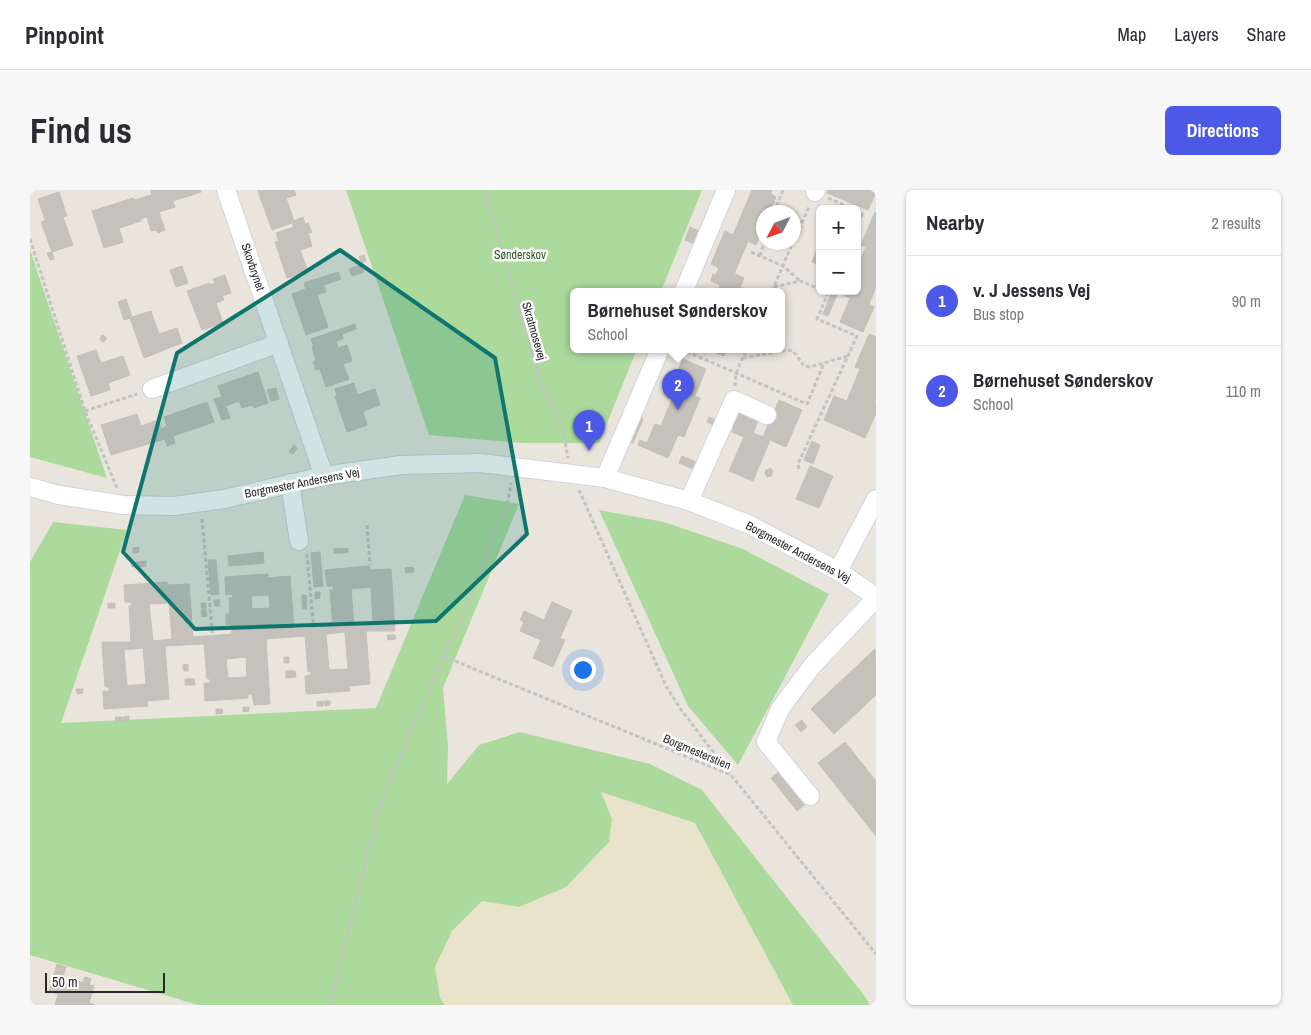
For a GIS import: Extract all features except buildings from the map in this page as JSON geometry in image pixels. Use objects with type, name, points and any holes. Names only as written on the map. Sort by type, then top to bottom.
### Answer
[{"type":"street","name":"Skovbrynet","points":[[226,190],[324,476]]},
{"type":"street","points":[[685,288],[726,190]]},
{"type":"street","points":[[152,389],[279,343]]},
{"type":"street","points":[[605,478],[658,353]]},
{"type":"street","points":[[689,501],[734,400],[767,414]]},
{"type":"street","name":"Borgmester Andersens Vej","points":[[30,487],[59,495],[123,505],[174,506],[224,498],[324,476],[401,465],[481,462],[605,478],[689,501],[763,531],[838,571],[876,598],[812,666],[780,709],[766,742],[810,796]]},
{"type":"street","points":[[290,483],[299,541]]},
{"type":"street","points":[[838,571],[876,499]]},
{"type":"path","name":"Skratmosevej","points":[[485,190],[540,382],[562,426],[572,474],[666,686],[682,711],[731,775]]},
{"type":"path","points":[[777,205],[783,190]]},
{"type":"path","points":[[802,221],[815,191]]},
{"type":"path","points":[[30,239],[85,411],[123,505]]},
{"type":"path","points":[[760,256],[762,250]]},
{"type":"path","points":[[773,288],[790,250]]},
{"type":"path","points":[[750,252],[783,266],[800,281],[816,288]]},
{"type":"path","points":[[776,288],[800,281]]},
{"type":"path","points":[[799,469],[798,464],[857,336],[817,319],[828,295]]},
{"type":"path","points":[[785,351],[792,351],[804,366],[810,367],[848,356]]},
{"type":"path","points":[[690,353],[807,404],[824,364]]},
{"type":"path","points":[[734,400],[736,373],[745,353]]},
{"type":"path","points":[[743,358],[771,353]]},
{"type":"path","points":[[85,411],[152,389]]},
{"type":"path","points":[[330,1005],[379,807],[443,656],[479,578],[508,501],[514,466]]},
{"type":"path","points":[[200,502],[213,640]]},
{"type":"path","points":[[367,525],[370,564]]},
{"type":"path","points":[[299,541],[307,552],[314,632]]},
{"type":"path","points":[[116,647],[382,626]]},
{"type":"path","name":"Borgmesterstien","points":[[443,656],[731,775],[876,954]]},
{"type":"highlighted area","points":[[340,250],[495,358],[527,534],[436,621],[195,629],[123,552],[177,353]]},
{"type":"shaded area","points":[[600,791],[695,823],[793,1005],[445,1005],[440,998],[435,967],[452,931],[482,901],[519,907],[612,819]]},
{"type":"green space","name":"Sønderskov","points":[[346,190],[702,190],[662,288],[570,288],[570,353],[635,353],[599,443],[523,443],[429,435]]},
{"type":"green space","points":[[30,250],[107,478],[30,457]]},
{"type":"green space","points":[[465,495],[519,504],[443,688],[448,746],[447,784],[479,745],[520,732],[650,764],[702,790],[870,1005],[793,1005],[695,823],[601,792],[612,819],[609,842],[566,887],[519,907],[482,901],[452,931],[435,967],[440,998],[445,1005],[198,1005],[30,955],[30,562],[53,522],[127,530],[61,723],[376,708]]},
{"type":"green space","points":[[599,510],[664,522],[743,549],[829,594],[738,765],[688,706]]},
{"type":"place","name":"Børnehuset Sønderskov","points":[[678,410]]},
{"type":"place","name":"v. J Jessens Vej","points":[[589,451]]}]
